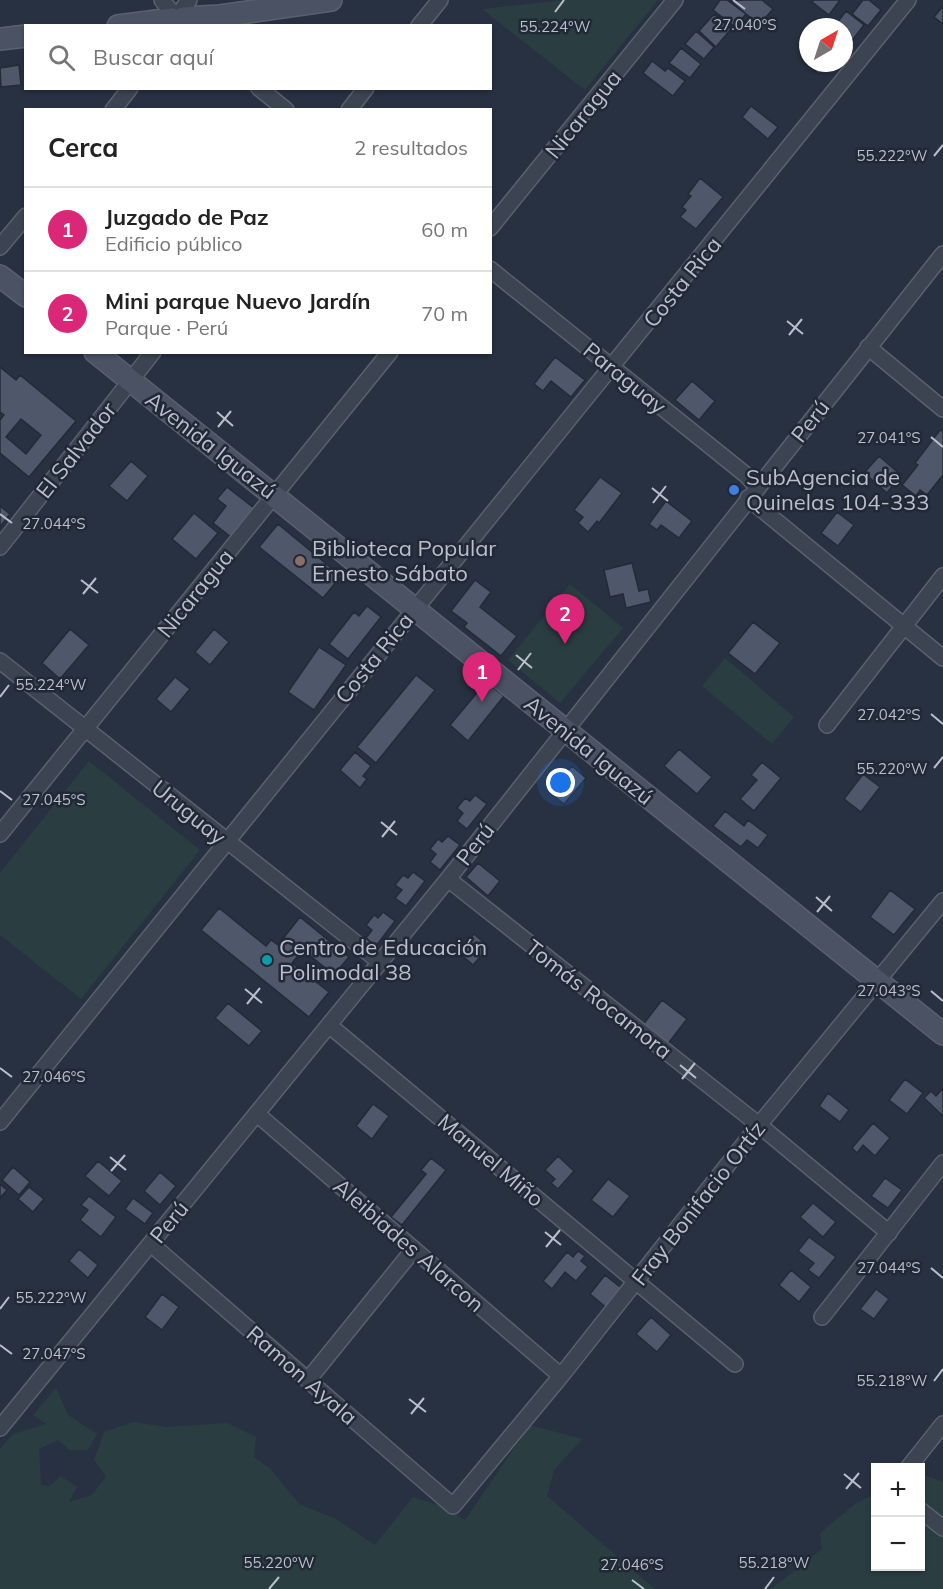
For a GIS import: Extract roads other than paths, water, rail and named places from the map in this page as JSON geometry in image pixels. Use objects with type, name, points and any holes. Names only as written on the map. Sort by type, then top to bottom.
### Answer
[{"type":"main road","points":[[131,24],[178,17],[220,16],[331,0]]},
{"type":"main road","points":[[0,39],[24,36]]},
{"type":"main road","points":[[0,276],[24,294]]},
{"type":"main road","name":"Avenida Iguazú","points":[[97,354],[415,607],[943,1034]]},
{"type":"street","points":[[421,24],[440,0]]},
{"type":"street","name":"Nicaragua","points":[[492,226],[675,0]]},
{"type":"street","name":"Costa Rica","points":[[0,1122],[225,841],[612,368],[908,0]]},
{"type":"street","points":[[115,108],[128,90]]},
{"type":"street","points":[[261,90],[284,108]]},
{"type":"street","points":[[351,108],[364,90]]},
{"type":"street","points":[[0,248],[24,218]]},
{"type":"street","name":"Perú","points":[[0,1428],[330,1026],[943,254]]},
{"type":"street","name":"Paraguay","points":[[492,271],[746,475],[753,493],[943,658]]},
{"type":"street","points":[[868,347],[943,409]]},
{"type":"street","name":"El Salvador","points":[[0,547],[151,354]]},
{"type":"street","name":"Nicaragua","points":[[0,834],[388,354]]},
{"type":"street","points":[[827,725],[943,576]]},
{"type":"street","name":"Uruguay","points":[[0,660],[380,962]]},
{"type":"street","name":"Tomás Rocamora","points":[[448,879],[759,1125],[889,1233]]},
{"type":"street","name":"Fray Bonifacio Ortíz","points":[[453,1506],[561,1376],[759,1125],[943,901]]},
{"type":"street","name":"Manuel Miño","points":[[330,1026],[735,1365]]},
{"type":"street","name":"Aleibiades Alarcon","points":[[257,1114],[561,1376]]},
{"type":"street","points":[[822,1317],[943,1163]]},
{"type":"street","name":"Ramon Ayala","points":[[151,1244],[453,1506]]},
{"type":"street","points":[[308,1380],[414,1249]]},
{"type":"street","points":[[911,1463],[943,1424]]},
{"type":"street","points":[[925,1512],[943,1528]]},
{"type":"place","name":"SubAgencia de Quinelas 104-333","points":[[734,490]]},
{"type":"place","name":"Biblioteca Popular Ernesto Sábato","points":[[300,561]]},
{"type":"place","name":"Mini parque Nuevo Jardín","points":[[565,644]]},
{"type":"place","name":"Juzgado de Paz","points":[[482,702]]},
{"type":"place","name":"Centro de Educación Polimodal 38","points":[[267,960]]}]
